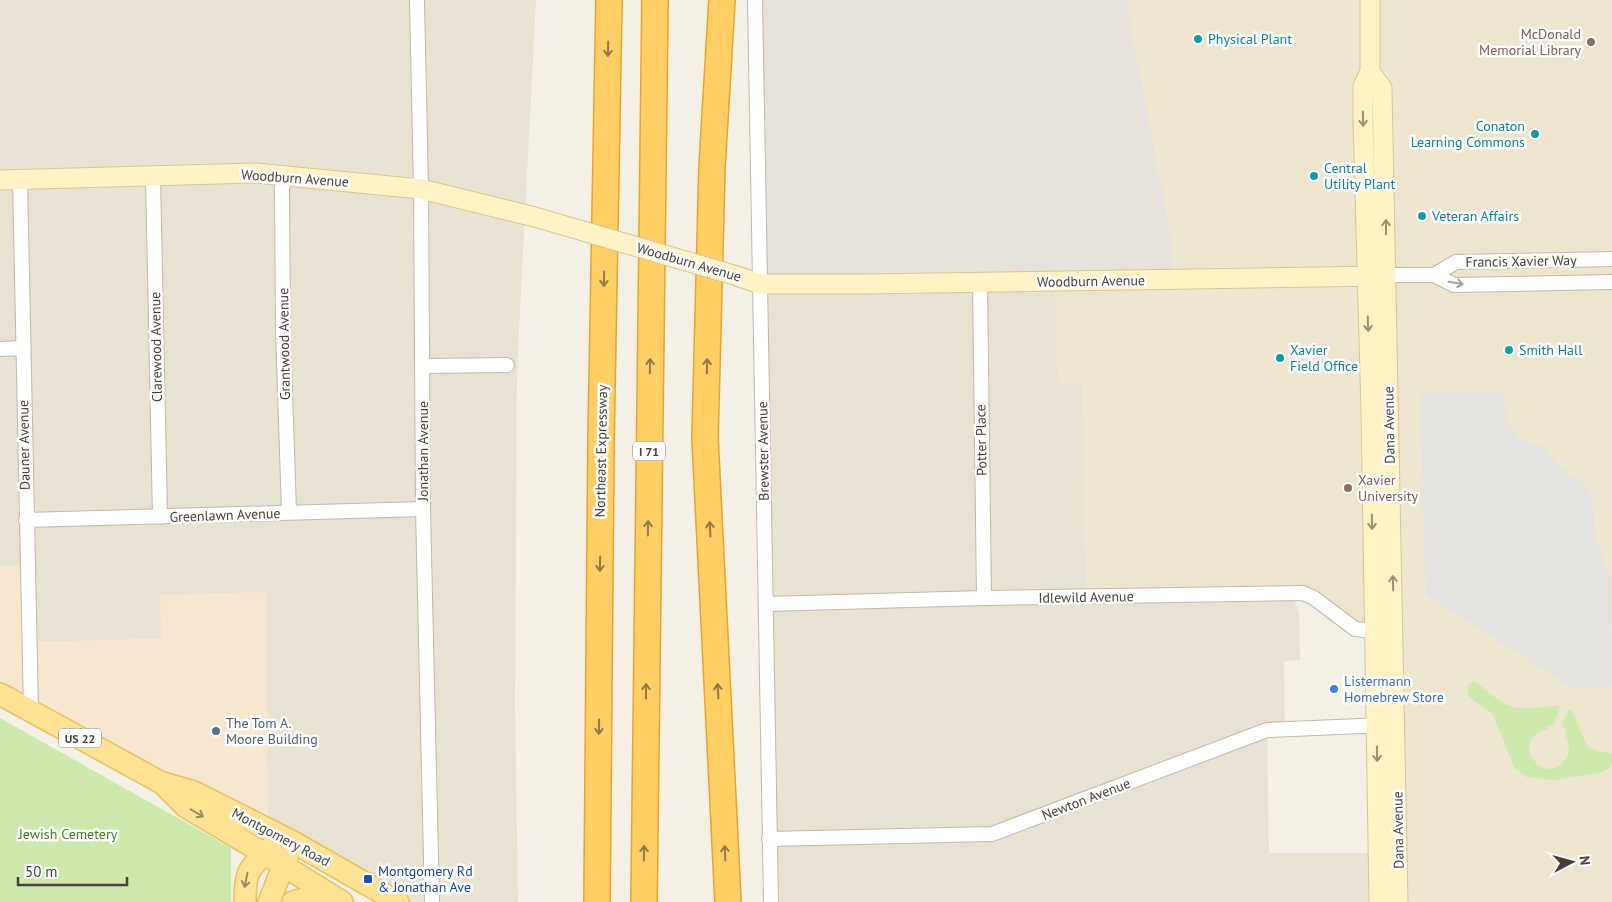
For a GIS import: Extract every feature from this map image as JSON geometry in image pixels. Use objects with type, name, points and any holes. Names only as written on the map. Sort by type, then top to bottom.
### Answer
[{"type":"highway","name":"Northeast Expressway","points":[[597,902],[601,440],[609,0]]},
{"type":"highway","name":"I 71","points":[[644,902],[655,0]]},
{"type":"highway","points":[[722,0],[712,167],[705,438],[728,902]]},
{"type":"main road","name":"Montgomery Road","points":[[0,694],[160,782],[194,792],[287,839],[398,902]]},
{"type":"main road","name":"Montgomery Road","points":[[160,782],[186,807],[337,899]]},
{"type":"main road","points":[[245,902],[245,884],[248,870],[265,854],[287,839]]},
{"type":"main road","points":[[269,902],[284,865],[287,839]]},
{"type":"main road","points":[[293,902],[308,898],[337,899]]},
{"type":"street","name":"Jonathan Avenue","points":[[417,0],[421,189],[423,509],[432,902]]},
{"type":"street","name":"Brewster Avenue","points":[[755,0],[771,902]]},
{"type":"street","name":"Dana Avenue","points":[[1370,0],[1370,72],[1363,86],[1366,276],[1371,412],[1379,902]]},
{"type":"street","name":"Dana Avenue","points":[[1370,72],[1382,88],[1398,902]]},
{"type":"street","name":"Woodburn Avenue","points":[[0,180],[255,173],[421,189],[535,217],[760,284],[980,283],[1386,275]]},
{"type":"street","name":"Clarewood Avenue","points":[[153,176],[160,517]]},
{"type":"street","name":"Grantwood Avenue","points":[[284,176],[282,188],[282,274],[288,512]]},
{"type":"street","name":"Dauner Avenue","points":[[20,179],[31,711]]},
{"type":"street","name":"Francis Xavier Way","points":[[1434,275],[1456,262],[1612,259]]},
{"type":"street","name":"Francis Xavier Way","points":[[1386,275],[1434,275],[1454,285],[1612,282]]},
{"type":"street","name":"Potter Place","points":[[980,283],[984,598]]},
{"type":"street","points":[[0,349],[22,348]]},
{"type":"street","points":[[423,366],[507,364]]},
{"type":"street","name":"Greenlawn Avenue","points":[[26,520],[423,509]]},
{"type":"street","name":"Idlewild Avenue","points":[[766,604],[984,598],[1303,594],[1314,598],[1356,629],[1374,632],[1394,632]]},
{"type":"street","name":"Newton Avenue","points":[[770,839],[992,834],[1267,730],[1396,725]]},
{"type":"shaded area","points":[[0,0],[536,0],[517,369],[515,706],[518,902],[398,902],[268,829],[161,639],[29,642],[27,567],[0,566]]},
{"type":"shaded area","points":[[755,0],[1256,0],[1314,598],[1087,598],[1082,383],[1058,383],[1053,282],[760,284]]},
{"type":"shaded area","name":"Xavier University","points":[[1126,0],[1612,0],[1612,902],[1398,902],[1373,632],[1314,598],[1087,598],[1082,383],[1058,383],[1054,281],[1173,279],[1172,244]]},
{"type":"shaded area","points":[[1054,281],[1059,383],[1082,382],[1087,598],[1291,593],[1299,612],[1300,660],[1284,661],[1285,728],[1267,731],[1269,853],[1379,853],[1379,902],[771,902],[760,284]]},
{"type":"shaded area","points":[[1503,392],[1507,423],[1519,438],[1544,448],[1560,467],[1587,486],[1593,501],[1595,539],[1611,580],[1612,686],[1574,689],[1426,595],[1420,393]]},
{"type":"shaded area","points":[[0,566],[27,567],[30,642],[161,639],[160,595],[266,592],[268,829],[0,694]]},
{"type":"green space","points":[[1473,681],[1501,702],[1512,707],[1560,706],[1554,725],[1547,725],[1548,729],[1535,735],[1530,743],[1530,752],[1534,760],[1541,766],[1549,769],[1558,767],[1569,753],[1568,742],[1565,736],[1567,733],[1562,725],[1568,709],[1572,711],[1588,748],[1612,754],[1610,768],[1600,773],[1553,780],[1526,777],[1514,767],[1492,713],[1469,697],[1467,685]]},
{"type":"green space","name":"Jewish Cemetery","points":[[0,718],[231,848],[231,902],[0,902]]},
{"type":"place","name":"Physical Plant","points":[[1198,39]]},
{"type":"place","name":"McDonald Memorial Library","points":[[1591,42]]},
{"type":"place","name":"Conaton Learning Commons","points":[[1535,134]]},
{"type":"place","name":"Central Utility Plant","points":[[1314,176]]},
{"type":"place","name":"Veteran Affairs","points":[[1422,216]]},
{"type":"place","name":"Smith Hall","points":[[1509,350]]},
{"type":"place","name":"Xavier Field Office","points":[[1280,358]]},
{"type":"place","name":"Xavier University","points":[[1348,488]]},
{"type":"place","name":"Listermann Homebrew Store","points":[[1334,689]]},
{"type":"place","name":"The Tom A. Moore Building","points":[[216,731]]},
{"type":"place","name":"Montgomery Rd & Jonathan Ave","points":[[368,879]]}]
